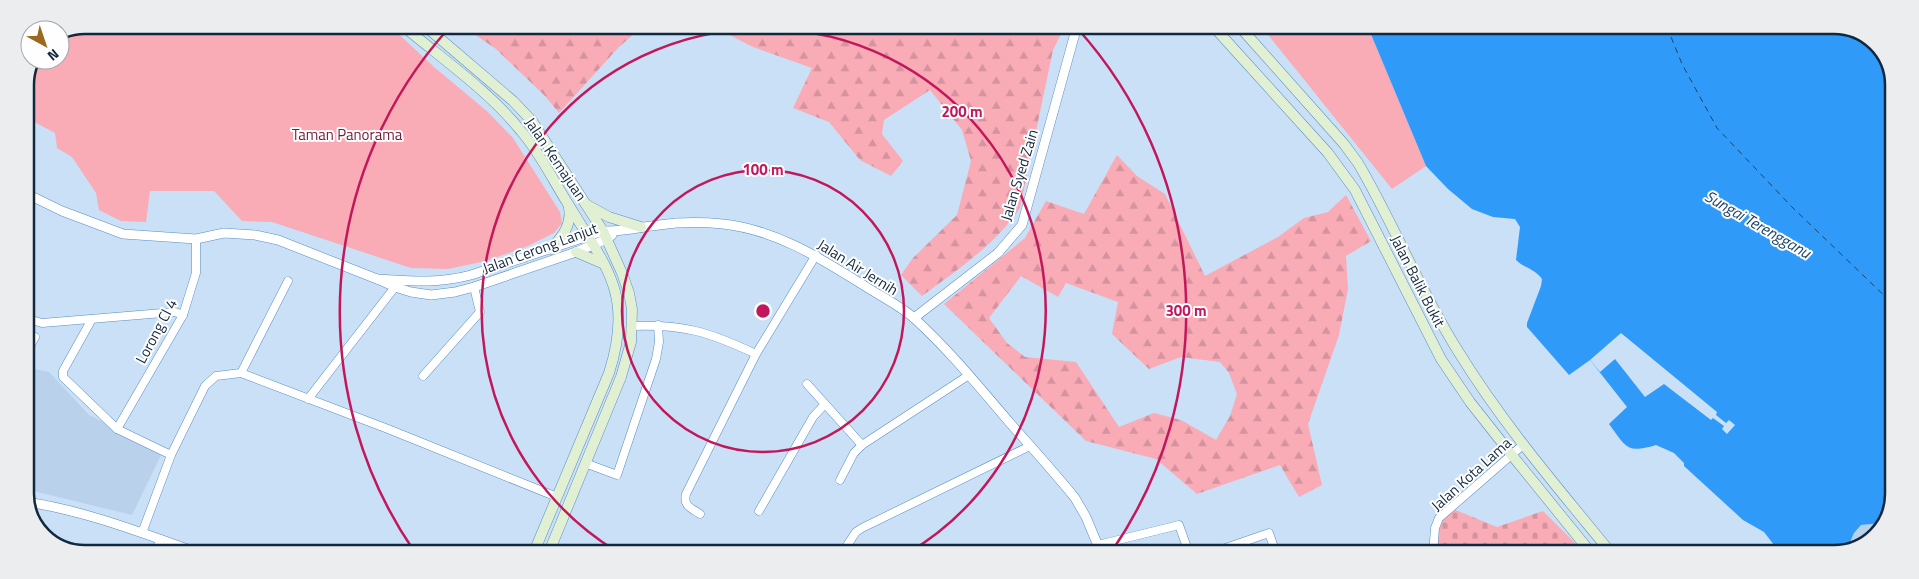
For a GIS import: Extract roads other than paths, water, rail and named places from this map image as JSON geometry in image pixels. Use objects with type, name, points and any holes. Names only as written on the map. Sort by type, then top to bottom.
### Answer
[{"type":"main road","name":"Jalan Kemajuan","points":[[413,34],[503,111],[530,142],[612,278],[619,327],[616,349],[609,373],[537,545]]},
{"type":"main road","name":"Jalan Kemajuan","points":[[435,34],[513,101],[532,121],[605,235],[629,293],[632,326],[621,377],[552,545]]},
{"type":"main road","name":"Jalan Balik Bukit","points":[[1220,34],[1344,173],[1355,190],[1441,359],[1470,402],[1585,545]]},
{"type":"main road","name":"Jalan Balik Bukit","points":[[1246,34],[1358,162],[1457,350],[1484,392],[1605,545]]},
{"type":"main road","points":[[584,203],[610,217],[641,227]]},
{"type":"main road","points":[[551,249],[560,239],[569,223],[568,205]]},
{"type":"main road","points":[[576,252],[604,264]]},
{"type":"street","name":"Jalan Syed Zain","points":[[914,318],[998,253],[1022,225],[1075,34]]},
{"type":"street","name":"Jalan Cerong Lanjut","points":[[34,197],[62,211],[115,232],[196,239],[224,233],[255,235],[278,240],[395,288],[431,295],[474,287],[576,252],[591,241]]},
{"type":"street","name":"Jalan Air Jernih","points":[[617,231],[685,223],[739,227],[786,241],[816,256],[914,318],[969,376],[1074,498],[1086,517],[1098,545]]},
{"type":"street","name":"Jalan Cerong Lanjut","points":[[377,279],[433,282],[453,280],[551,249],[591,241],[617,231]]},
{"type":"street","name":"Lorong Cl 4","points":[[117,429],[183,315],[196,273],[196,239]]},
{"type":"street","points":[[700,514],[686,505],[686,494],[756,354],[816,256]]},
{"type":"street","points":[[241,373],[288,281]]},
{"type":"street","points":[[423,376],[480,312],[474,287]]},
{"type":"street","points":[[308,399],[395,288]]},
{"type":"street","points":[[34,321],[42,323],[175,312],[183,315]]},
{"type":"street","points":[[92,319],[62,375],[117,429],[171,455]]},
{"type":"street","points":[[632,326],[658,325],[691,328],[723,338],[756,354]]},
{"type":"street","points":[[585,463],[617,475],[656,359],[659,342],[658,325]]},
{"type":"street","points":[[142,533],[171,455],[206,386],[216,376],[241,373],[388,429],[556,497]]},
{"type":"street","points":[[840,480],[854,453],[862,445],[969,376]]},
{"type":"street","points":[[807,384],[862,445]]},
{"type":"street","points":[[759,511],[812,417],[825,404]]},
{"type":"street","name":"Jalan Kota Lama","points":[[1434,545],[1435,528],[1439,518],[1524,444]]},
{"type":"street","points":[[847,545],[856,532],[862,528],[1030,446]]},
{"type":"street","points":[[35,504],[142,533],[176,545]]},
{"type":"street","points":[[1113,545],[1179,525],[1186,545]]},
{"type":"street","points":[[1234,545],[1269,533],[1273,545]]},
{"type":"street","points":[[158,545],[162,540]]},
{"type":"water","name":"Sungai Terengganu","points":[[1371,34],[1841,34],[1863,42],[1878,59],[1884,72],[1885,82],[1885,501],[1877,523],[1861,525],[1854,533],[1850,543],[1841,545],[1774,545],[1764,532],[1743,520],[1684,466],[1684,463],[1674,453],[1656,445],[1638,449],[1623,443],[1609,424],[1627,407],[1590,360],[1569,375],[1527,327],[1542,279],[1516,260],[1520,227],[1515,219],[1493,217],[1472,209],[1448,189],[1426,166]]},
{"type":"park label","name":"Taman Panorama","points":[[347,134]]}]
